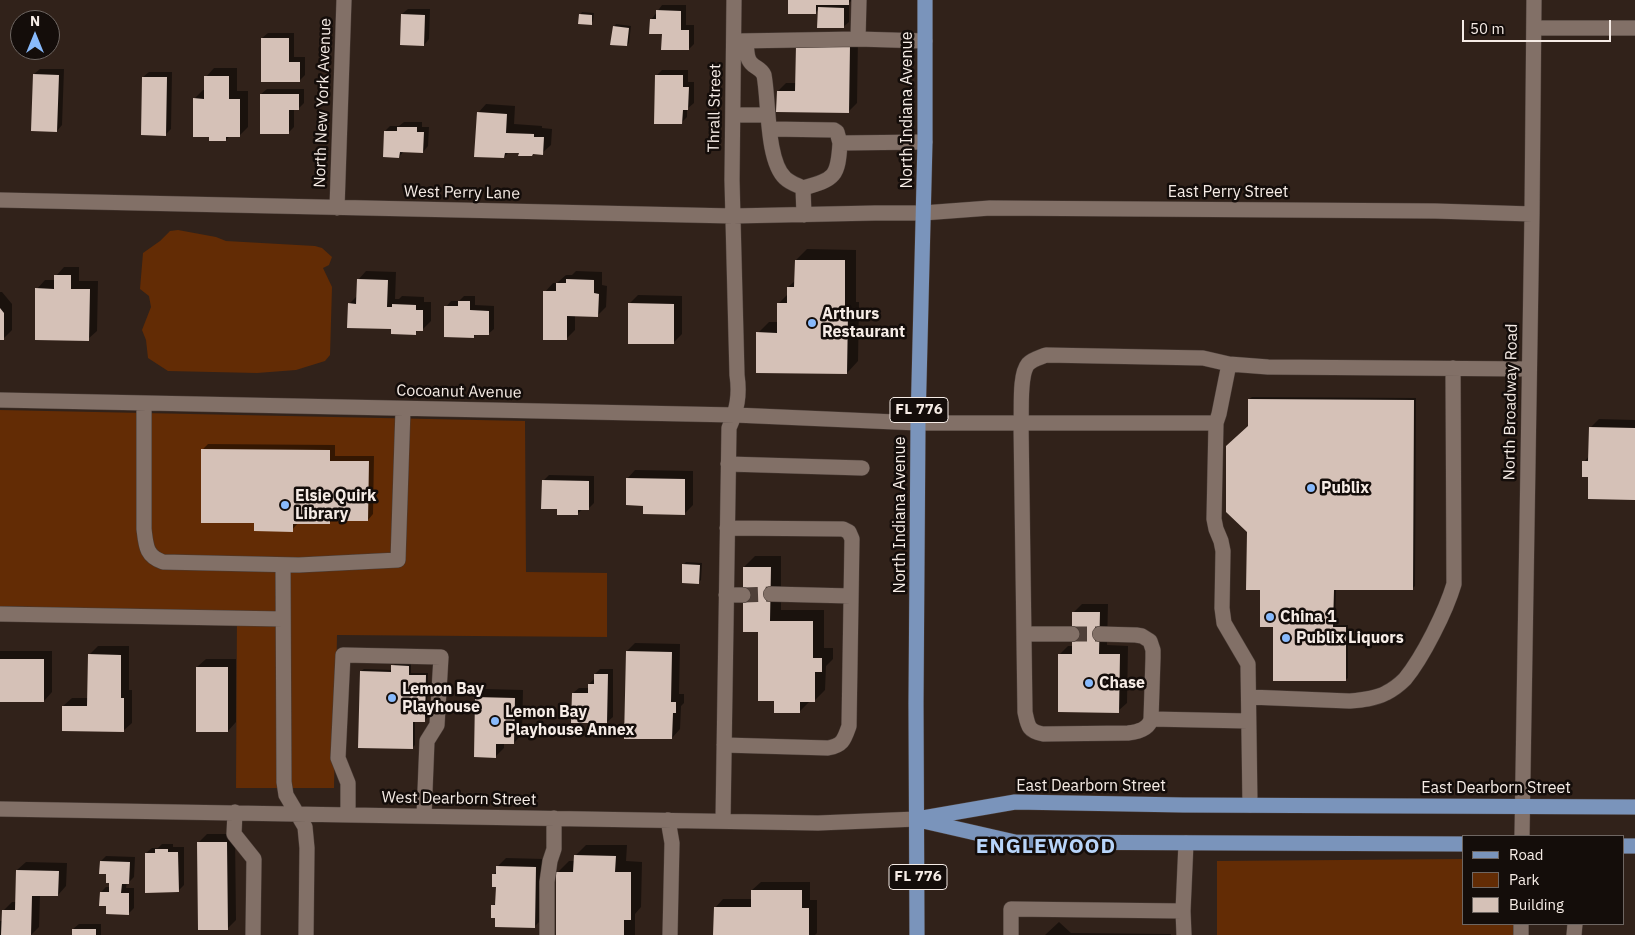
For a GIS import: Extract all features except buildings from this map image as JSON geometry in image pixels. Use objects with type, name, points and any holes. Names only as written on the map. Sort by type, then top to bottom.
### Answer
[{"type":"main road","name":"North Indiana Avenue","points":[[917,819],[918,423],[925,142],[925,0]]},
{"type":"main road","name":"East Dearborn Street","points":[[917,819],[1015,802],[1635,807]]},
{"type":"main road","points":[[917,819],[1015,842],[1462,844]]},
{"type":"main road","name":"FL 776","points":[[917,819],[917,935]]},
{"type":"street","name":"North New York Avenue","points":[[337,208],[344,0]]},
{"type":"street","name":"Thrall Street","points":[[723,821],[729,428],[740,390],[737,375],[733,216],[733,115],[740,41],[734,0]]},
{"type":"street","points":[[858,39],[859,0]]},
{"type":"street","name":"North Broadway Road","points":[[1522,835],[1534,0]]},
{"type":"street","points":[[1534,28],[1635,28]]},
{"type":"street","points":[[733,115],[768,122],[834,130],[837,132],[840,143],[839,164],[834,175],[826,181],[803,188],[786,179],[780,171],[776,162],[768,122],[764,75],[762,70],[750,63],[740,41],[925,40]]},
{"type":"street","points":[[840,143],[925,142]]},
{"type":"street","points":[[803,188],[804,215]]},
{"type":"street","name":"West Perry Lane","points":[[0,200],[733,216],[923,213]]},
{"type":"street","name":"East Perry Street","points":[[923,213],[990,208],[1426,211],[1532,214]]},
{"type":"street","points":[[1100,634],[1136,635],[1150,641],[1153,650],[1151,718],[1148,725],[1134,732],[1043,734],[1034,732],[1028,726],[1025,712],[1021,423],[1023,378],[1026,366],[1033,359],[1046,356],[1203,358],[1229,364],[1268,367],[1529,369]]},
{"type":"street","points":[[1229,364],[1216,423],[1214,519],[1216,529],[1222,541],[1223,551],[1223,618],[1226,628],[1248,664],[1250,805]]},
{"type":"street","points":[[1249,697],[1349,701],[1386,694],[1404,680],[1425,649],[1450,599],[1454,584],[1452,368]]},
{"type":"street","name":"Cocoanut Avenue","points":[[0,400],[734,416],[918,423],[1216,423]]},
{"type":"street","points":[[144,404],[145,543],[153,558],[163,562],[283,564],[398,560],[403,409]]},
{"type":"street","points":[[728,464],[862,468]]},
{"type":"street","points":[[724,744],[828,748],[837,746],[844,739],[849,726],[852,539],[849,532],[843,529],[727,528]]},
{"type":"street","points":[[283,564],[284,782],[286,795],[305,827],[307,848],[306,935]]},
{"type":"street","points":[[726,594],[742,594]]},
{"type":"street","points":[[771,594],[851,596]]},
{"type":"street","points":[[0,614],[283,619]]},
{"type":"street","points":[[1024,634],[1072,634]]},
{"type":"street","points":[[348,815],[348,783],[338,758],[343,655],[440,656],[437,725],[427,741],[424,816]]},
{"type":"street","points":[[1151,718],[1248,721]]},
{"type":"street","name":"West Dearborn Street","points":[[0,809],[818,823],[917,819]]},
{"type":"street","points":[[235,812],[234,834],[254,859],[253,935]]},
{"type":"street","points":[[547,935],[547,882],[554,849],[554,818]]},
{"type":"street","points":[[668,820],[672,843],[670,935]]},
{"type":"street","points":[[1184,935],[1183,911],[1186,843]]},
{"type":"street","points":[[1011,935],[1011,909],[1183,911]]},
{"type":"green space","points":[[178,230],[216,237],[226,241],[322,248],[332,257],[329,265],[323,268],[332,287],[330,355],[325,361],[296,370],[257,373],[168,371],[148,358],[146,340],[142,330],[151,307],[149,296],[140,289],[143,253],[170,231]]},
{"type":"green space","points":[[0,410],[525,421],[526,572],[607,573],[607,637],[337,635],[334,788],[236,788],[237,613],[0,606]]},
{"type":"green space","points":[[1462,859],[1462,925],[1520,925],[1520,935],[1217,935],[1217,861]]},
{"type":"tunnel","points":[[743,595],[771,594]]},
{"type":"tunnel","points":[[1072,634],[1100,634]]},
{"type":"place","name":"Arthurs Restaurant","points":[[812,323]]},
{"type":"place","name":"Publix","points":[[1311,488]]},
{"type":"place","name":"Elsie Quirk Library","points":[[285,505]]},
{"type":"place","name":"China 1","points":[[1270,617]]},
{"type":"place","name":"Publix Liquors","points":[[1286,638]]},
{"type":"place","name":"Chase","points":[[1089,683]]},
{"type":"place","name":"Lemon Bay Playhouse","points":[[392,698]]},
{"type":"place","name":"Lemon Bay Playhouse Annex","points":[[495,721]]},
{"type":"district","name":"ENGLEWOOD","points":[[1046,847]]}]
